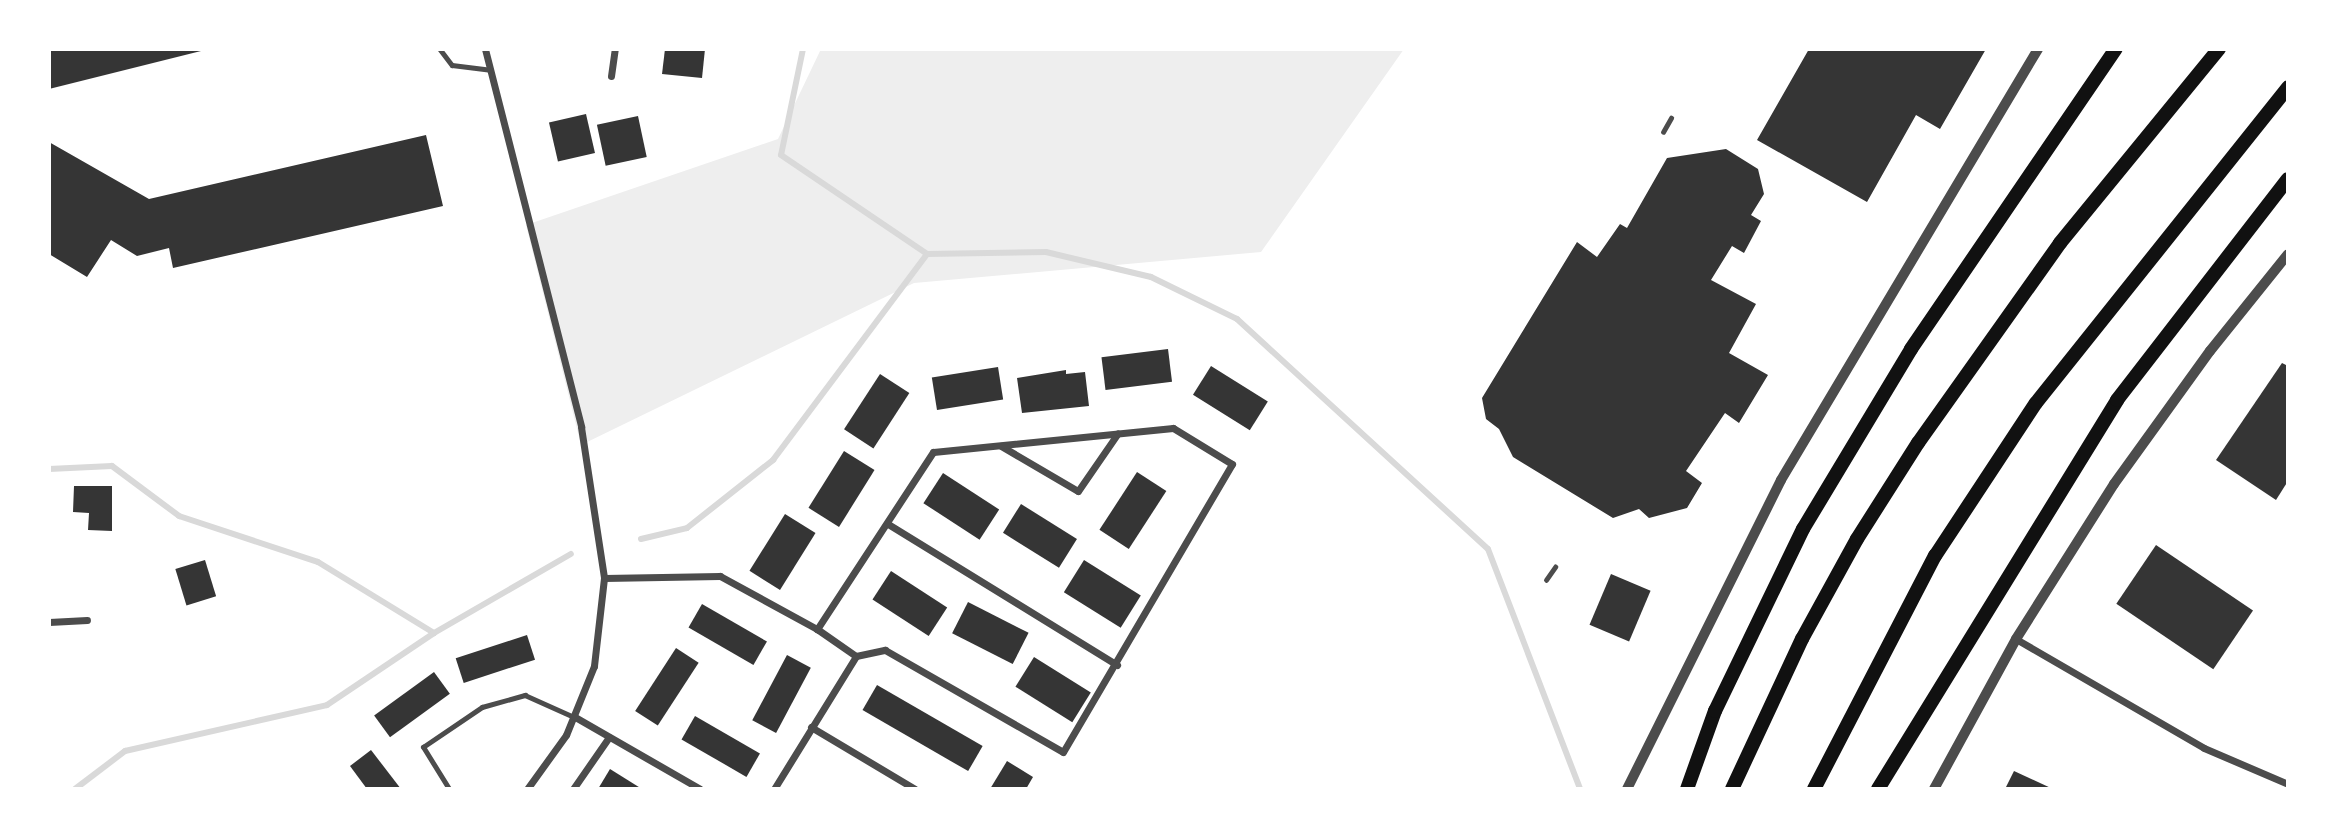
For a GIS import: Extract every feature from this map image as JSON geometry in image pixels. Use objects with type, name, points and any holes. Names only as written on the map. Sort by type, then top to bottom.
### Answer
[{"type":"highway","points":[[1687,789],[1715,711],[1803,529],[1911,349],[2116,49]]},
{"type":"highway","points":[[1732,789],[1802,639],[1857,539],[1919,443],[2060,243],[2219,49]]},
{"type":"highway","points":[[1814,789],[1935,556],[2036,403],[2288,87]]},
{"type":"highway","points":[[1878,789],[2117,400],[2288,179]]},
{"type":"street","points":[[485,49],[581,427],[604,578],[594,666],[575,717],[527,789]]},
{"type":"street","points":[[611,76],[615,49]]},
{"type":"street","points":[[1627,789],[1781,480],[2038,49]]},
{"type":"street","points":[[1934,789],[2015,639],[2122,472],[2210,351],[2288,254]]},
{"type":"street","points":[[774,789],[856,656],[885,650],[1063,752],[1117,665],[1232,464],[1173,428],[933,452],[817,629]]},
{"type":"street","points":[[1000,445],[1077,491],[1118,433]]},
{"type":"street","points":[[888,524],[1117,665]]},
{"type":"street","points":[[604,578],[720,576],[817,629],[856,656]]},
{"type":"street","points":[[49,622],[87,620]]},
{"type":"street","points":[[2015,639],[2204,748],[2288,784]]},
{"type":"street","points":[[575,717],[700,789]]},
{"type":"street","points":[[811,727],[915,789]]},
{"type":"street","points":[[573,789],[609,737]]},
{"type":"lane","points":[[440,49],[452,65],[491,70]]},
{"type":"lane","points":[[1663,132],[1671,118]]},
{"type":"lane","points":[[1546,580],[1555,567]]},
{"type":"lane","points":[[449,789],[423,747],[482,707],[525,695],[575,717]]},
{"type":"shaded area","points":[[821,49],[1404,49],[1261,252],[914,283],[581,445],[526,225],[778,139]]},
{"type":"building","points":[[49,49],[205,49],[205,50],[49,89]]},
{"type":"building","points":[[665,49],[705,49],[702,78],[662,74]]},
{"type":"building","points":[[1809,49],[1986,49],[1940,129],[1916,115],[1867,202],[1757,140]]},
{"type":"building","points":[[586,114],[595,153],[558,162],[549,123]]},
{"type":"building","points":[[638,116],[647,157],[606,166],[597,125]]},
{"type":"building","points":[[426,135],[443,206],[173,268],[169,248],[137,256],[111,240],[87,277],[49,254],[49,142],[149,199]]},
{"type":"building","points":[[1726,149],[1758,169],[1764,194],[1751,215],[1761,221],[1744,253],[1732,246],[1711,280],[1756,304],[1729,353],[1768,375],[1739,423],[1725,413],[1686,471],[1702,483],[1687,508],[1649,518],[1639,509],[1613,518],[1513,457],[1499,429],[1486,419],[1482,398],[1577,242],[1597,257],[1620,224],[1627,228],[1667,158]]},
{"type":"building","points":[[1168,349],[1172,382],[1106,390],[1101,357]]},
{"type":"building","points":[[2282,363],[2288,366],[2288,481],[2276,500],[2216,460]]},
{"type":"building","points":[[1211,366],[1268,402],[1250,430],[1193,395]]},
{"type":"building","points":[[998,367],[1003,400],[937,410],[932,377]]},
{"type":"building","points":[[1066,370],[1066,374],[1085,372],[1089,406],[1022,413],[1017,378]]},
{"type":"building","points":[[880,374],[909,393],[873,448],[844,429]]},
{"type":"building","points":[[844,451],[875,470],[839,527],[808,508]]},
{"type":"building","points":[[1137,472],[1166,491],[1129,549],[1099,530]]},
{"type":"building","points":[[943,473],[999,509],[980,540],[923,503]]},
{"type":"building","points":[[74,486],[112,486],[112,531],[88,530],[89,513],[73,512]]},
{"type":"building","points":[[1021,504],[1077,539],[1059,568],[1003,533]]},
{"type":"building","points":[[785,514],[816,533],[780,590],[749,571]]},
{"type":"building","points":[[2156,545],[2253,610],[2213,669],[2116,604]]},
{"type":"building","points":[[205,560],[216,596],[186,605],[175,569]]},
{"type":"building","points":[[1084,560],[1141,596],[1121,628],[1064,592]]},
{"type":"building","points":[[891,571],[947,607],[929,636],[872,600]]},
{"type":"building","points":[[1611,574],[1651,591],[1629,641],[1590,625]]},
{"type":"building","points":[[968,602],[1029,633],[1013,664],[952,633]]},
{"type":"building","points":[[702,604],[767,642],[753,665],[688,627]]},
{"type":"building","points":[[527,635],[535,660],[464,683],[456,658]]},
{"type":"building","points":[[676,648],[699,663],[658,726],[635,711]]},
{"type":"building","points":[[787,655],[811,668],[776,733],[752,720]]},
{"type":"building","points":[[1034,657],[1091,693],[1072,722],[1015,687]]},
{"type":"building","points":[[434,672],[450,694],[390,737],[374,715]]},
{"type":"building","points":[[877,685],[983,746],[968,771],[862,710]]},
{"type":"building","points":[[695,716],[760,754],[746,777],[682,739]]},
{"type":"building","points":[[371,750],[401,789],[367,789],[350,766]]},
{"type":"building","points":[[1007,761],[1033,777],[1026,789],[990,789]]},
{"type":"building","points":[[610,769],[642,789],[598,789]]},
{"type":"building","points":[[2014,771],[2053,789],[2005,789]]},
{"type":"waterway","points":[[803,49],[781,155],[927,254],[1046,252],[1151,277],[1237,319],[1488,549],[1580,789]]},
{"type":"waterway","points":[[641,539],[687,528],[773,460],[927,254]]},
{"type":"waterway","points":[[49,469],[112,466],[179,516],[318,562],[434,633]]},
{"type":"waterway","points":[[75,789],[125,751],[327,705],[434,633],[571,554]]}]
